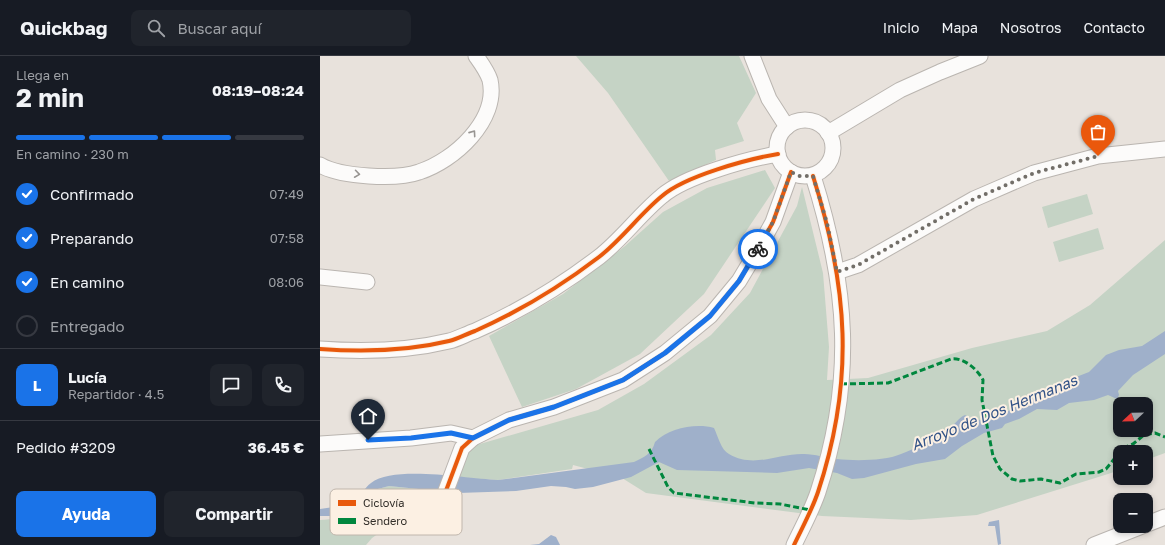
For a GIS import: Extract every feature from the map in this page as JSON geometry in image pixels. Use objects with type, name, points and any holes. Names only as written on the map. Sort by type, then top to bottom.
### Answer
[{"type":"street","points":[[320,164],[325,168],[357,175],[395,177],[419,172],[457,152],[473,135],[489,107],[491,93],[489,79],[476,56]]},
{"type":"street","points":[[752,56],[769,99],[787,127]]},
{"type":"street","points":[[828,133],[900,90],[980,56]]},
{"type":"street","points":[[812,121],[820,124],[828,133],[833,146],[832,155],[824,170],[813,176],[799,176],[784,167],[778,154],[778,142],[781,134],[787,127],[795,122],[812,121]]},
{"type":"street","points":[[837,272],[858,265],[974,199],[1034,173],[1098,156],[1165,149]]},
{"type":"street","points":[[320,349],[344,351],[396,349],[450,341],[493,323],[553,289],[600,256],[664,194],[693,179],[752,158],[778,154]]},
{"type":"street","points":[[447,489],[462,448],[473,438],[509,420],[561,404],[623,380],[676,344],[710,316],[739,281],[773,222],[791,172]]},
{"type":"street","points":[[794,545],[817,494],[831,446],[841,384],[843,354],[841,295],[827,223],[813,176]]},
{"type":"street","points":[[320,277],[367,282]]},
{"type":"street","points":[[320,444],[411,438],[451,433],[473,438]]},
{"type":"street","points":[[1094,545],[1165,517]]},
{"type":"green space","points":[[576,56],[739,56],[756,93],[737,123],[744,141],[715,150],[716,160],[669,181],[608,93]]},
{"type":"green space","points":[[765,170],[775,188],[704,294],[640,354],[576,389],[522,407],[489,336],[563,294],[625,246],[663,212],[707,188]]},
{"type":"green space","points":[[802,187],[823,273],[829,347],[827,380],[868,378],[972,348],[1047,331],[1090,305],[1165,240],[1165,453],[1153,457],[1153,445],[1113,445],[1113,472],[977,515],[911,520],[822,516],[646,493],[622,478],[573,465],[572,469],[498,480],[457,478],[466,448],[598,410],[644,384],[711,335],[750,293],[797,206]]},
{"type":"green space","points":[[1087,194],[1093,214],[1048,228],[1042,207]]},
{"type":"green space","points":[[1098,228],[1104,249],[1059,262],[1053,242]]},
{"type":"green space","points":[[389,486],[419,489],[378,489]]},
{"type":"green space","points":[[330,519],[330,535],[376,535],[366,545],[320,545],[320,520]]},
{"type":"water","points":[[1165,331],[1165,354],[1133,375],[1118,391],[1118,397],[1108,395],[1094,400],[1069,403],[1057,410],[1037,409],[1019,419],[1005,424],[1002,428],[984,433],[962,446],[945,459],[916,464],[864,478],[852,479],[837,473],[809,468],[777,473],[677,470],[659,462],[631,477],[593,487],[575,489],[551,486],[516,491],[462,493],[462,489],[419,489],[389,486],[378,489],[365,489],[371,483],[382,478],[396,475],[432,474],[498,480],[634,462],[650,452],[655,442],[668,433],[683,428],[699,426],[714,428],[726,452],[738,458],[748,460],[766,459],[795,454],[852,460],[887,458],[901,454],[942,434],[965,415],[972,419],[981,420],[995,418],[1020,405],[1032,395],[1043,392],[1053,386],[1089,372],[1106,355],[1119,350],[1142,346]]},
{"type":"water","points":[[330,508],[330,516],[320,516],[320,509]]},
{"type":"water","points":[[999,520],[1001,544],[998,545],[995,526],[988,526],[989,522]]},
{"type":"water","points":[[551,535],[556,537],[560,545],[530,545],[539,544]]},
{"type":"marked path","points":[[841,384],[888,383],[951,359],[966,362],[978,372],[983,380],[982,400],[993,456],[1000,469],[1012,479],[1020,481],[1041,479],[1060,483],[1076,474],[1099,472],[1106,469],[1123,448],[1133,444],[1144,435],[1155,433],[1165,437]]},
{"type":"marked path","points":[[649,449],[668,487],[674,493],[755,503],[780,504],[810,510]]},
{"type":"cycle path","points":[[320,349],[401,349],[452,340],[475,331],[523,307],[585,268],[607,250],[654,203],[672,189],[717,169],[778,154]]},
{"type":"cycle path","points":[[447,489],[462,448],[473,438],[509,420],[554,407],[623,380],[665,353],[710,316],[739,281],[757,251],[773,222],[791,172]]},
{"type":"cycle path","points":[[794,545],[816,499],[830,451],[838,411],[842,372],[840,295],[834,256],[813,176]]},
{"type":"way so far","points":[[758,249],[773,222],[791,172],[799,176],[813,176],[827,223],[837,272],[858,265],[974,199],[1034,173],[1098,156]]},
{"type":"route","points":[[368,440],[411,438],[451,433],[473,438],[509,420],[554,407],[591,394],[623,380],[665,353],[710,316],[739,281],[758,249]]},
{"type":"water label","name":"Arroyo de Dos Hermanas","points":[[994,412]]}]
